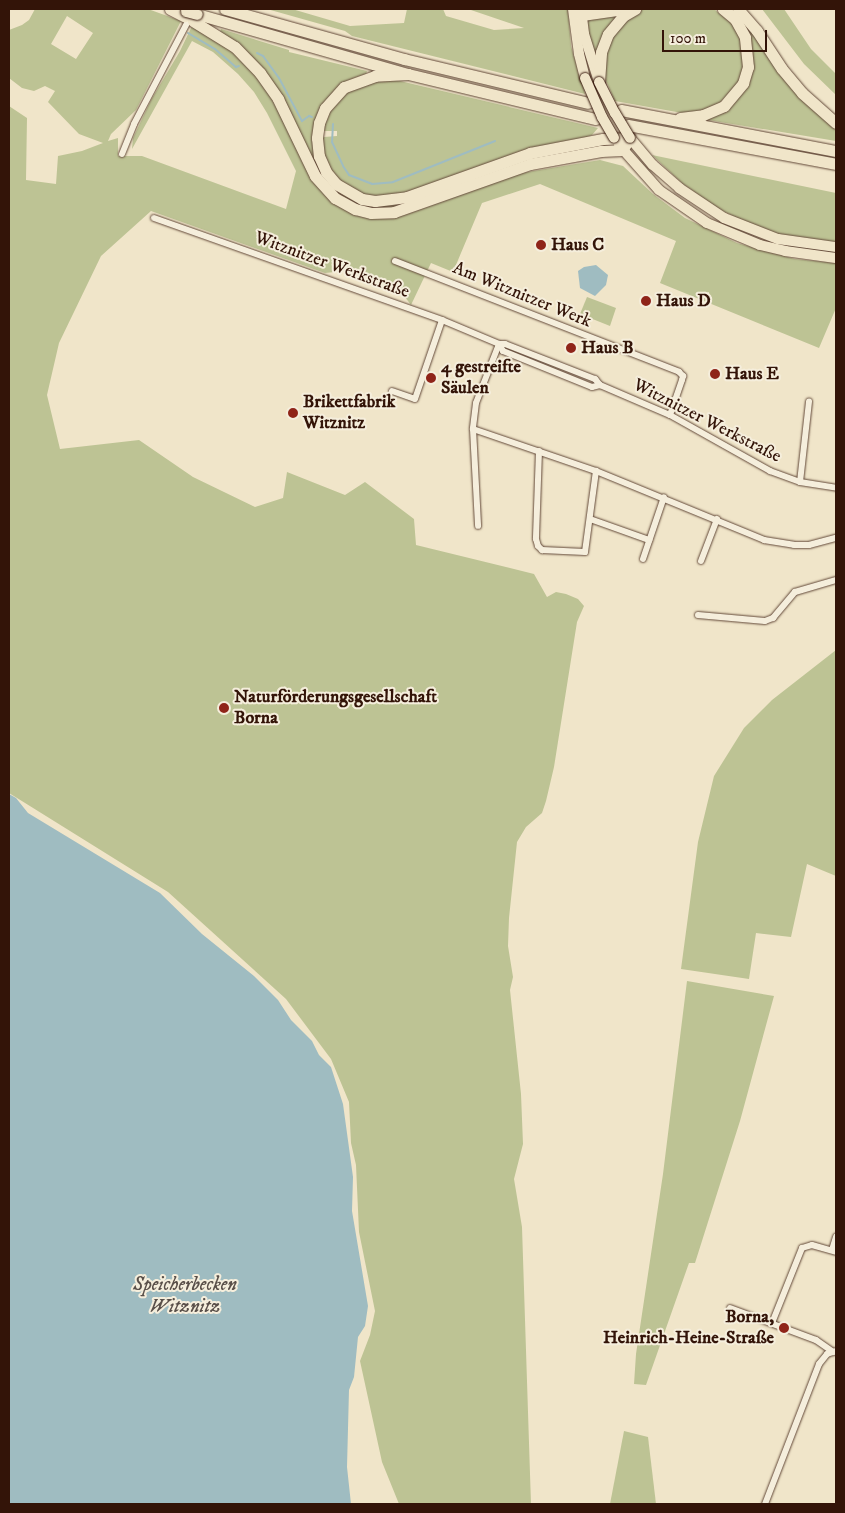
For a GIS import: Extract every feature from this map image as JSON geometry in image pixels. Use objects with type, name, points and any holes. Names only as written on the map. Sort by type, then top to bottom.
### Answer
[{"type":"highway","points":[[170,9],[408,74],[596,119]]},
{"type":"highway","points":[[225,9],[413,62],[588,103]]},
{"type":"highway","points":[[577,10],[624,9]]},
{"type":"highway","points":[[599,82],[601,52],[608,34],[623,16],[635,9]]},
{"type":"highway","points":[[664,119],[692,117],[712,112],[732,99],[743,83],[748,67],[745,37],[735,19],[723,9]]},
{"type":"highway","points":[[738,9],[757,31],[782,69],[802,93],[836,123]]},
{"type":"highway","points":[[188,15],[223,38],[253,64],[278,99],[315,176],[336,198],[356,209],[371,213],[394,212],[530,164],[602,151],[614,143]]},
{"type":"highway","points":[[408,74],[375,76],[344,87],[325,108],[319,123],[317,138],[319,156],[326,172],[336,184],[362,199],[393,200],[530,153],[614,143],[630,138]]},
{"type":"highway","points":[[621,110],[836,151]]},
{"type":"highway","points":[[628,125],[836,164]]},
{"type":"main road","points":[[577,10],[579,54],[585,78],[602,118],[614,143],[659,190],[689,212],[716,228],[760,245],[785,251],[836,258]]},
{"type":"main road","points":[[577,10],[588,52],[599,82],[630,138],[653,165],[679,188],[724,218],[746,228],[778,240],[836,247]]},
{"type":"street","points":[[122,154],[134,124],[188,15]]},
{"type":"street","name":"Witznitzer Werkstraße","points":[[154,218],[442,320],[498,344],[505,344],[595,379],[600,385],[670,415],[753,462],[800,482],[836,488]]},
{"type":"street","name":"Am Witznitzer Werk","points":[[395,261],[679,372],[683,376],[670,415]]},
{"type":"street","points":[[392,391],[415,399],[442,320]]},
{"type":"street","points":[[478,526],[473,428],[476,403],[498,344]]},
{"type":"street","name":"Witznitzer Werkstraße","points":[[800,482],[809,402]]},
{"type":"street","points":[[473,428],[596,471],[764,540],[781,544],[809,545],[836,538]]},
{"type":"street","points":[[539,451],[536,539],[538,546],[542,550],[585,552],[596,471]]},
{"type":"street","points":[[643,559],[664,498]]},
{"type":"street","points":[[590,519],[650,540]]},
{"type":"street","points":[[701,561],[716,520]]},
{"type":"street","points":[[698,615],[765,621],[772,618],[795,592],[836,580]]},
{"type":"street","points":[[772,1323],[802,1248],[812,1245],[834,1251],[836,1237]]},
{"type":"street","points":[[730,1308],[816,1340],[834,1351]]},
{"type":"street","points":[[765,1504],[820,1364],[827,1354],[834,1351]]},
{"type":"green space","points":[[35,9],[148,9],[181,21],[136,110],[111,134],[108,141],[118,138],[118,156],[142,156],[286,209],[296,171],[267,113],[254,92],[238,74],[213,52],[192,41],[132,149],[133,138],[151,100],[180,51],[192,26],[225,45],[241,59],[270,93],[322,191],[388,218],[418,210],[521,173],[600,160],[623,166],[653,194],[685,218],[737,243],[795,259],[836,263],[836,308],[819,348],[660,283],[676,241],[540,184],[482,203],[453,272],[431,263],[411,305],[396,285],[355,270],[325,273],[151,211],[101,256],[59,343],[47,395],[60,449],[139,440],[193,477],[255,507],[283,498],[287,472],[345,495],[365,482],[414,519],[416,545],[534,574],[547,597],[556,592],[566,594],[578,599],[584,606],[577,622],[554,767],[546,801],[542,813],[526,827],[517,842],[509,918],[508,946],[513,977],[510,990],[521,1094],[523,1144],[514,1179],[522,1227],[531,1504],[399,1504],[382,1462],[360,1361],[370,1335],[375,1311],[359,1232],[356,1165],[351,1143],[349,1102],[331,1059],[286,999],[168,892],[9,793],[9,106],[27,118],[26,180],[56,184],[58,156],[82,151],[103,143],[79,134],[48,102],[55,91],[45,86],[34,91],[22,88],[9,78],[9,30],[29,20]],"holes":[[[67,16],[93,33],[76,59],[51,44]]]},
{"type":"green space","points":[[267,9],[292,9],[350,26],[404,23],[407,9],[443,9],[446,16],[494,30],[524,28],[468,9],[568,9],[571,46],[585,94],[352,36],[345,31]]},
{"type":"green space","points":[[645,9],[714,9],[737,28],[746,60],[740,80],[716,107],[688,114],[615,101],[604,76],[607,43],[618,25],[638,11]]},
{"type":"green space","points":[[762,9],[784,9],[811,49],[836,74],[836,95],[804,64]]},
{"type":"green space","points":[[622,12],[596,64],[586,20]]},
{"type":"green space","points":[[739,18],[836,128],[836,141],[708,120],[708,117],[728,107],[740,96],[746,86],[752,66],[753,52],[749,37]]},
{"type":"green space","points":[[221,29],[289,50],[289,52],[367,71],[366,74],[354,78],[313,133],[340,192],[408,200],[398,207],[375,209],[340,197],[321,178],[287,109],[220,32]]},
{"type":"green space","points":[[385,79],[598,128],[592,135],[585,138],[391,197],[365,196],[338,181],[325,162],[321,140],[324,137],[337,136],[337,131],[321,131],[326,114],[351,86]]},
{"type":"green space","points":[[652,155],[836,193],[836,242],[779,235],[745,222],[719,209],[683,184]]},
{"type":"green space","points":[[587,297],[616,308],[610,326],[580,314]]},
{"type":"green space","points":[[836,650],[836,876],[807,864],[791,937],[756,933],[749,979],[681,969],[698,842],[714,776],[744,728],[772,700]]},
{"type":"green space","points":[[687,981],[774,996],[740,1121],[695,1263],[689,1263],[646,1385],[634,1384],[636,1354],[663,1174]]},
{"type":"green space","points":[[624,1431],[648,1437],[656,1504],[610,1504]]},
{"type":"water","points":[[596,265],[608,275],[606,285],[595,296],[580,288],[578,271],[584,267]]},
{"type":"water","name":"Speicherbecken Witznitz","points":[[9,794],[16,798],[28,813],[160,893],[202,934],[254,976],[278,1000],[291,1020],[312,1041],[319,1055],[331,1067],[343,1104],[353,1177],[352,1211],[368,1306],[365,1326],[358,1337],[354,1377],[349,1390],[347,1467],[351,1504],[9,1504]]},
{"type":"waterway","points":[[188,33],[215,49],[236,67],[239,66]]},
{"type":"waterway","points":[[257,53],[263,56],[279,78],[302,121],[309,116],[312,117]]},
{"type":"waterway","points":[[333,124],[332,142],[343,166],[349,175],[372,184],[393,182],[495,141]]},
{"type":"place","name":"Haus C","points":[[541,245]]},
{"type":"place","name":"Haus D","points":[[646,301]]},
{"type":"place","name":"Haus B","points":[[571,348]]},
{"type":"place","name":"Haus E","points":[[715,374]]},
{"type":"place","name":"4 gestreifte Säulen","points":[[431,378]]},
{"type":"place","name":"Brikettfabrik Witznitz","points":[[293,413]]},
{"type":"place","name":"Naturförderungsgesellschaft Borna","points":[[224,708]]},
{"type":"place","name":"Borna, Heinrich-Heine-Straße","points":[[784,1328]]}]
